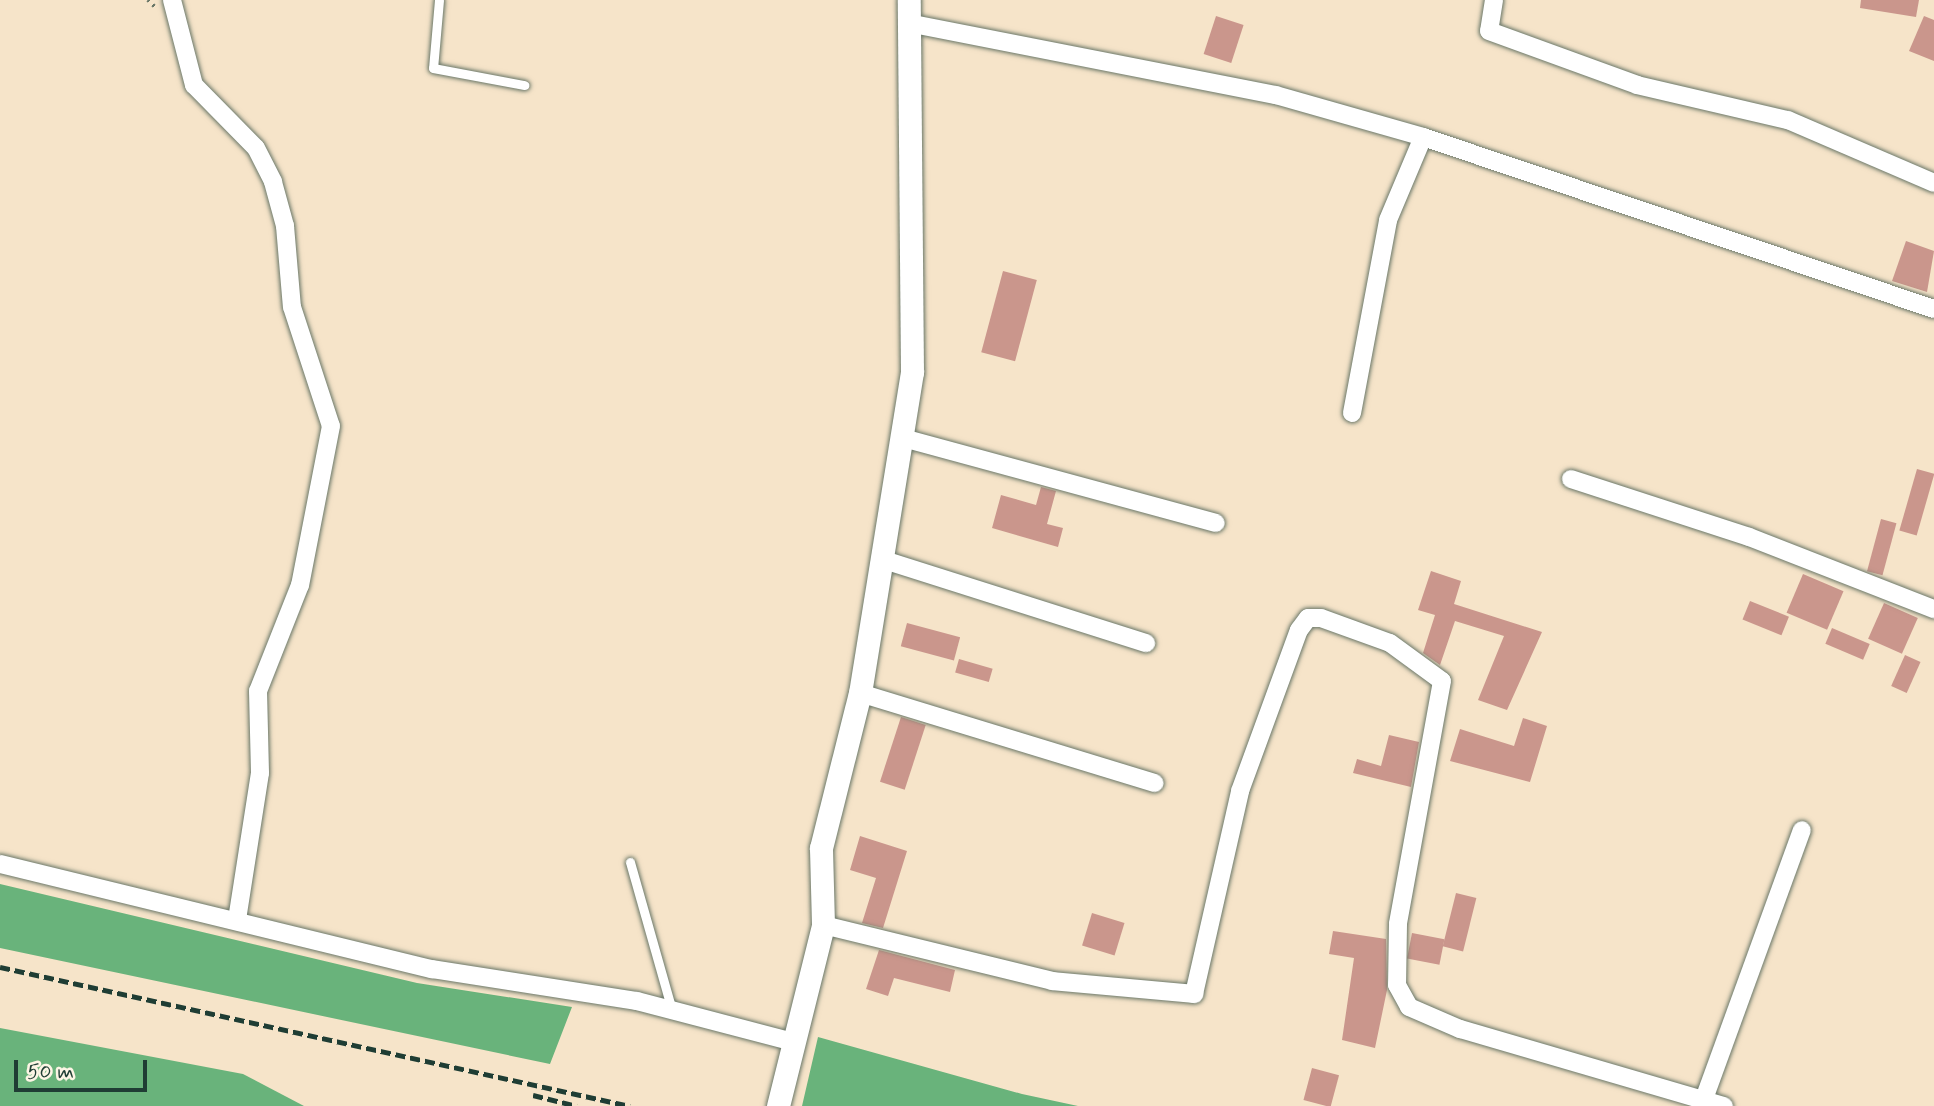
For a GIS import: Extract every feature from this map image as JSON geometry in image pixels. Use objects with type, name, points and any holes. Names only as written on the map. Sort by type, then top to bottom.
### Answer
[{"type":"street","points":[[172,0],[194,85],[256,148],[273,182],[285,226],[292,307],[331,426],[300,585],[258,691],[260,773],[237,920]]},
{"type":"street","points":[[1494,0],[1489,31],[1637,85],[1788,120],[1934,183]]},
{"type":"street","points":[[778,1106],[823,925],[821,848],[860,694],[903,438],[913,289],[909,11],[1121,60],[1423,137],[1934,309]]},
{"type":"street","points":[[1352,413],[1388,220],[1423,137]]},
{"type":"street","points":[[903,438],[1216,523]]},
{"type":"street","points":[[1571,479],[1749,537],[1934,609]]},
{"type":"street","points":[[884,560],[1146,643]]},
{"type":"street","points":[[823,925],[1052,981],[1194,994],[1251,759],[1299,630],[1308,618],[1321,618],[1391,643],[1442,681],[1398,924],[1397,985],[1409,1007],[1460,1029],[1724,1106]]},
{"type":"street","points":[[860,694],[1155,783]]},
{"type":"street","points":[[1704,1099],[1802,830]]},
{"type":"street","points":[[0,864],[432,969],[671,1010],[793,1042]]},
{"type":"lane","points":[[439,0],[433,68],[524,85]]},
{"type":"lane","points":[[630,862],[671,1010]]},
{"type":"green space","points":[[0,884],[417,983],[572,1007],[550,1064],[0,948]]},
{"type":"green space","points":[[0,1028],[243,1074],[304,1106],[0,1106]]},
{"type":"green space","points":[[818,1037],[1022,1094],[1078,1106],[802,1106]]},
{"type":"building","points":[[1861,0],[1919,0],[1916,17],[1860,8]]},
{"type":"building","points":[[1216,16],[1244,25],[1231,63],[1204,54]]},
{"type":"building","points":[[1924,16],[1934,20],[1934,61],[1909,51]]},
{"type":"building","points":[[1906,241],[1934,251],[1927,292],[1892,281]]},
{"type":"building","points":[[1003,271],[1037,280],[1015,361],[981,352]]},
{"type":"building","points":[[1917,469],[1934,475],[1917,535],[1899,531]]},
{"type":"building","points":[[1041,487],[1056,491],[1047,524],[1063,528],[1058,547],[992,528],[1001,495],[1036,505]]},
{"type":"building","points":[[1881,519],[1896,523],[1882,575],[1867,571]]},
{"type":"building","points":[[1431,571],[1461,581],[1454,604],[1542,632],[1507,710],[1478,700],[1504,636],[1455,621],[1440,665],[1423,653],[1435,615],[1418,610]]},
{"type":"building","points":[[1803,574],[1844,591],[1827,630],[1787,613]]},
{"type":"building","points":[[1750,601],[1789,617],[1781,635],[1743,620]]},
{"type":"building","points":[[1884,603],[1918,618],[1902,654],[1868,639]]},
{"type":"building","points":[[907,623],[960,637],[954,660],[901,646]]},
{"type":"building","points":[[1832,628],[1870,644],[1863,660],[1825,644]]},
{"type":"building","points":[[1905,655],[1921,662],[1907,693],[1891,686]]},
{"type":"building","points":[[959,659],[993,669],[989,682],[955,672]]},
{"type":"building","points":[[901,717],[926,725],[905,790],[880,782]]},
{"type":"building","points":[[1523,718],[1547,726],[1530,782],[1450,761],[1460,729],[1514,746]]},
{"type":"building","points":[[1389,735],[1419,742],[1411,787],[1353,773],[1357,759],[1381,766]]},
{"type":"building","points":[[860,836],[907,851],[883,928],[862,923],[876,878],[850,870]]},
{"type":"building","points":[[1456,893],[1476,898],[1463,951],[1443,946]]},
{"type":"building","points":[[1092,913],[1125,923],[1115,955],[1082,946]]},
{"type":"building","points":[[1333,931],[1386,939],[1387,990],[1375,1048],[1342,1040],[1354,958],[1329,954]]},
{"type":"building","points":[[1412,933],[1444,939],[1439,965],[1407,959]]},
{"type":"building","points":[[879,950],[955,970],[950,992],[894,978],[888,996],[866,989]]},
{"type":"building","points":[[1312,1068],[1339,1075],[1331,1106],[1303,1100]]},
{"type":"railway","points":[[0,967],[630,1106]]},
{"type":"railway","points":[[533,1095],[577,1106]]}]
